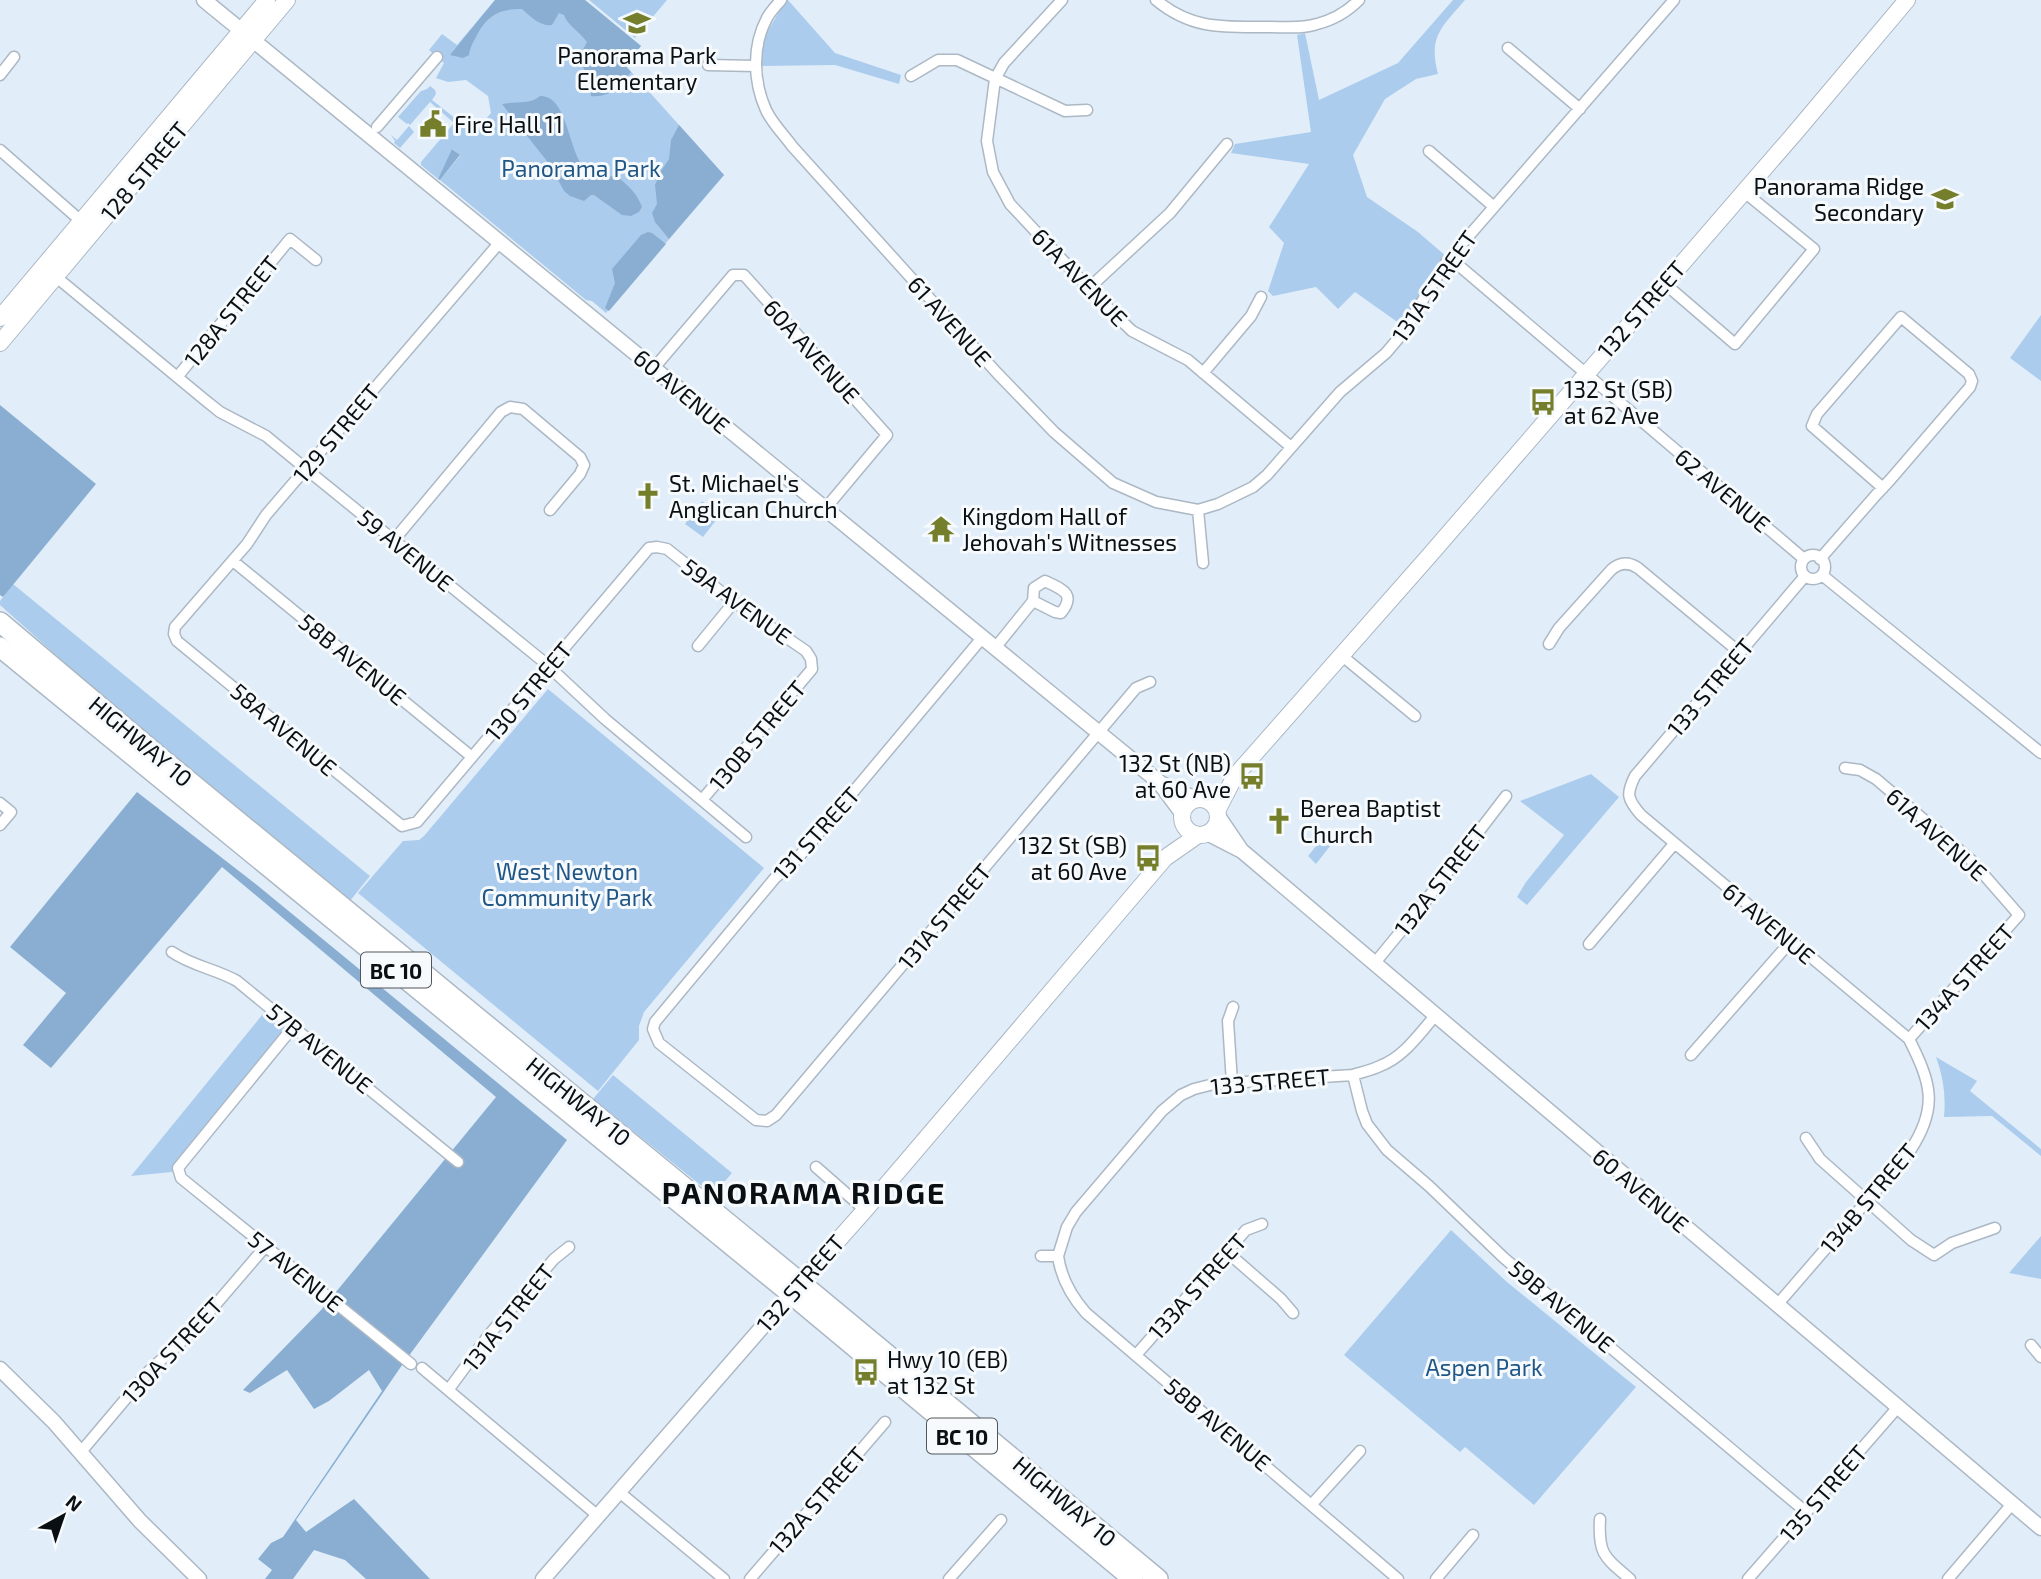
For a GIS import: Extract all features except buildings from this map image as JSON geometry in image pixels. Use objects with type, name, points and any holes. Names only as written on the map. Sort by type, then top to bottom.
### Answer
[{"type":"highway","name":"HIGHWAY 10","points":[[0,622],[796,1288],[1133,1579]]},
{"type":"highway","name":"HIGHWAY 10","points":[[0,647],[1158,1579]]},
{"type":"main road","name":"128 STREET","points":[[0,343],[247,36],[267,0]]},
{"type":"main road","name":"128 STREET","points":[[0,318],[81,221],[247,36],[288,0]]},
{"type":"main road","name":"132 STREET","points":[[1217,813],[1235,776],[1795,133],[1907,0]]},
{"type":"main road","name":"132 STREET","points":[[1198,799],[1235,776]]},
{"type":"main road","points":[[1198,799],[1210,802],[1217,813],[1215,826],[1203,834],[1189,831],[1183,822],[1182,815],[1187,804],[1198,799]]},
{"type":"main road","name":"132 STREET","points":[[1166,858],[1182,815]]},
{"type":"main road","name":"132 STREET","points":[[796,1288],[1166,858],[1203,834]]},
{"type":"street","name":"60 AVENUE","points":[[204,0],[1098,733],[1159,782],[1198,799]]},
{"type":"street","points":[[708,65],[755,66],[767,18],[780,0]]},
{"type":"street","points":[[995,79],[1004,63],[1062,0]]},
{"type":"street","points":[[1156,0],[1170,12],[1197,23],[1217,27],[1301,28],[1343,13],[1359,0]]},
{"type":"street","name":"131A STREET","points":[[1198,510],[1218,504],[1253,487],[1267,475],[1340,392],[1386,353],[1402,334],[1450,258],[1580,109],[1667,3]]},
{"type":"street","points":[[1508,48],[1580,109]]},
{"type":"street","points":[[0,75],[14,57]]},
{"type":"street","points":[[377,127],[437,57]]},
{"type":"street","points":[[911,76],[938,60],[957,60],[1065,111],[1087,110]]},
{"type":"street","name":"61 AVENUE","points":[[755,66],[758,87],[767,113],[792,146],[997,373],[1054,432],[1112,483],[1156,502],[1198,510]]},
{"type":"street","name":"61A AVENUE","points":[[995,79],[987,141],[993,172],[1010,204],[1132,331],[1188,360],[1291,447]]},
{"type":"street","points":[[1089,288],[1171,213],[1227,144]]},
{"type":"street","points":[[0,150],[81,221]]},
{"type":"street","points":[[1429,151],[1493,206]]},
{"type":"street","points":[[1664,283],[1735,344],[1814,249],[1743,191]]},
{"type":"street","name":"128A STREET","points":[[178,376],[290,239],[316,260]]},
{"type":"street","name":"129 STREET","points":[[175,627],[233,561],[306,468],[500,242]]},
{"type":"street","name":"62 AVENUE","points":[[1450,258],[1804,559]]},
{"type":"street","name":"60A AVENUE","points":[[654,368],[733,275],[744,275],[887,435],[825,509]]},
{"type":"street","name":"59 AVENUE","points":[[55,276],[220,412],[266,436],[306,468],[548,666],[605,719],[746,837]]},
{"type":"street","points":[[1203,373],[1251,316],[1261,297]]},
{"type":"street","points":[[1820,559],[1883,488],[1970,387],[1972,381],[1969,374],[1901,317],[1817,414],[1812,426],[1883,488]]},
{"type":"street","points":[[394,540],[501,412],[510,407],[523,410],[580,457],[584,465],[580,474],[550,510]]},
{"type":"street","points":[[1198,510],[1203,563]]},
{"type":"street","name":"130 STREET","points":[[402,826],[417,822],[649,548]]},
{"type":"street","name":"59A AVENUE","points":[[649,548],[667,549],[734,602],[806,651],[811,659],[811,669]]},
{"type":"street","points":[[1813,556],[1820,559],[1824,564],[1822,575],[1815,579],[1805,576],[1801,567],[1804,559],[1813,556]]},
{"type":"street","name":"58B AVENUE","points":[[233,561],[472,757]]},
{"type":"street","points":[[1549,644],[1559,628],[1607,574],[1615,566],[1624,564],[1638,568],[1739,652]]},
{"type":"street","points":[[1822,575],[2041,753]]},
{"type":"street","name":"133 STREET","points":[[1631,804],[1629,788],[1635,776],[1805,576]]},
{"type":"street","points":[[995,648],[1033,601]]},
{"type":"street","points":[[698,646],[734,602]]},
{"type":"street","name":"58A AVENUE","points":[[175,627],[177,641],[402,826]]},
{"type":"street","name":"131 STREET","points":[[767,1121],[756,1121],[750,1117],[659,1043],[653,1029],[655,1022],[775,878],[797,859],[982,638]]},
{"type":"street","points":[[1341,655],[1415,716]]},
{"type":"street","name":"130B STREET","points":[[702,800],[811,669]]},
{"type":"street","name":"131A STREET","points":[[767,1121],[776,1115],[1136,688],[1150,681]]},
{"type":"street","name":"61A AVENUE","points":[[1845,768],[1860,770],[1893,793],[1971,860],[2019,915]]},
{"type":"street","name":"60 AVENUE","points":[[1159,782],[1182,815]]},
{"type":"street","name":"132A STREET","points":[[1374,964],[1506,796]]},
{"type":"street","points":[[0,803],[11,812],[0,825]]},
{"type":"street","name":"61 AVENUE","points":[[1631,804],[1674,844],[1909,1039]]},
{"type":"street","name":"60 AVENUE","points":[[1217,813],[1242,851],[2041,1528]]},
{"type":"street","name":"60 AVENUE","points":[[1203,834],[1242,851]]},
{"type":"street","points":[[1589,944],[1674,844]]},
{"type":"street","name":"134A STREET","points":[[1909,1039],[2019,915]]},
{"type":"street","points":[[1691,1055],[1791,941]]},
{"type":"street","name":"57B AVENUE","points":[[172,952],[193,964],[237,981],[458,1162]]},
{"type":"street","points":[[1233,1007],[1228,1021],[1233,1083]]},
{"type":"street","name":"133 STREET","points":[[1058,1256],[1067,1227],[1076,1212],[1168,1105],[1181,1095],[1214,1084],[1353,1075],[1382,1066],[1407,1048],[1435,1016]]},
{"type":"street","name":"57 AVENUE","points":[[294,1026],[178,1168],[181,1178],[411,1364]]},
{"type":"street","name":"134B STREET","points":[[1777,1305],[1910,1151],[1922,1133],[1929,1102],[1928,1085],[1923,1066],[1909,1039]]},
{"type":"street","name":"59B AVENUE","points":[[1353,1075],[1367,1124],[1387,1150],[1516,1269],[1805,1512]]},
{"type":"street","points":[[1806,1138],[1820,1159],[1867,1202],[1911,1240],[1934,1255],[1952,1243],[1996,1228]]},
{"type":"street","points":[[816,1167],[865,1210]]},
{"type":"street","name":"133A STREET","points":[[1136,1355],[1246,1230],[1262,1224]]},
{"type":"street","name":"130A STREET","points":[[80,1453],[150,1370],[193,1331],[265,1247]]},
{"type":"street","name":"131A STREET","points":[[449,1389],[488,1336],[554,1259],[569,1247]]},
{"type":"street","points":[[1227,1252],[1281,1299],[1293,1313]]},
{"type":"street","points":[[1041,1256],[1058,1256]]},
{"type":"street","name":"58B AVENUE","points":[[1058,1256],[1066,1285],[1080,1306],[1398,1579]]},
{"type":"street","name":"132 STREET","points":[[544,1579],[796,1288]]},
{"type":"street","points":[[2031,1345],[2041,1357]]},
{"type":"street","points":[[422,1368],[597,1516]]},
{"type":"street","points":[[0,1369],[54,1423],[139,1521],[199,1579]]},
{"type":"street","name":"135 STREET","points":[[1748,1579],[1898,1407]]},
{"type":"street","name":"132A STREET","points":[[750,1579],[885,1422]]},
{"type":"street","points":[[1312,1504],[1360,1451]]},
{"type":"street","points":[[618,1491],[724,1579]]},
{"type":"street","points":[[1948,1579],[2012,1504]]},
{"type":"street","points":[[1600,1519],[1599,1538],[1605,1558],[1630,1579]]},
{"type":"street","points":[[949,1579],[1001,1520]]},
{"type":"street","points":[[1436,1579],[1474,1535]]},
{"type":"green space","name":"Panorama Park","points":[[495,0],[585,0],[641,46],[626,66],[724,175],[606,313],[592,301],[586,300],[440,180],[460,156],[453,149],[438,179],[421,165],[454,123],[430,102],[410,125],[398,117],[421,91],[430,86],[436,94],[432,100],[474,133],[491,113],[488,96],[466,80],[448,82],[436,78],[444,63],[429,50],[442,34],[457,45]]},
{"type":"green space","points":[[495,0],[585,0],[641,46],[625,65],[631,72],[609,93],[591,96],[590,84],[579,57],[587,42],[564,15],[559,13],[552,25],[548,25],[535,20],[522,9],[501,12],[486,21],[469,55],[463,58],[450,55]]},
{"type":"green space","name":"Panorama Park Elementary","points":[[589,0],[667,0],[635,38]]},
{"type":"green space","points":[[786,0],[835,53],[901,75],[899,84],[835,65],[759,66],[763,39]]},
{"type":"green space","points":[[1453,0],[1465,0],[1444,25],[1436,41],[1435,61],[1438,74],[1416,79],[1385,99],[1353,155],[1367,197],[1418,232],[1447,257],[1403,326],[1355,292],[1338,309],[1316,287],[1273,296],[1268,291],[1284,243],[1269,227],[1309,164],[1231,153],[1235,144],[1311,132],[1297,35],[1305,33],[1319,100],[1398,63]]},
{"type":"green space","points":[[540,96],[552,100],[560,111],[578,159],[587,171],[598,178],[615,175],[619,178],[637,197],[642,207],[639,212],[631,216],[622,215],[594,195],[584,201],[564,191],[550,165],[502,104],[527,102]]},
{"type":"green space","points":[[679,125],[724,175],[669,239],[655,222],[652,213],[657,204],[655,185],[669,159],[671,140]]},
{"type":"green space","points":[[409,126],[414,132],[400,148],[391,135],[397,140]]},
{"type":"green space","points":[[452,149],[460,155],[440,180],[438,179]]},
{"type":"green space","points":[[648,232],[666,244],[609,311],[605,308],[615,283],[612,269],[641,235]]},
{"type":"green space","points":[[2041,315],[2041,381],[2010,358]]},
{"type":"green space","points":[[0,405],[96,484],[3,597],[0,595]]},
{"type":"green space","points":[[702,501],[720,515],[703,537],[685,524]]},
{"type":"green space","points":[[13,584],[370,876],[349,902],[123,715],[0,605],[0,601]]},
{"type":"green space","name":"West Newton Community Park","points":[[548,689],[764,868],[644,1012],[639,1026],[639,1040],[598,1091],[358,893],[403,841],[419,840],[424,836]]},
{"type":"green space","points":[[1591,774],[1619,797],[1527,905],[1517,897],[1564,835],[1520,801]]},
{"type":"green space","points":[[137,792],[257,885],[567,1140],[400,1368],[296,1520],[306,1532],[354,1499],[430,1579],[366,1579],[345,1560],[314,1550],[293,1579],[265,1579],[272,1570],[258,1559],[271,1543],[283,1537],[382,1391],[369,1370],[329,1401],[314,1409],[287,1370],[250,1393],[243,1390],[322,1309],[496,1097],[222,867],[51,1068],[23,1045],[66,993],[10,947]]},
{"type":"green space","points":[[1329,830],[1338,836],[1316,864],[1308,856]]},
{"type":"green space","points":[[267,1009],[290,1027],[284,1038],[172,1172],[131,1176]]},
{"type":"green space","points":[[1936,1057],[1977,1081],[1970,1091],[2041,1149],[2041,1156],[1992,1116],[1944,1117],[1943,1086]]},
{"type":"green space","points":[[613,1075],[732,1173],[713,1195],[593,1099]]},
{"type":"green space","name":"Aspen Park","points":[[1451,1230],[1507,1282],[1636,1387],[1534,1505],[1465,1447],[1460,1452],[1344,1355]]},
{"type":"green space","points":[[2041,1236],[2041,1279],[2009,1273]]},
{"type":"place","name":"Panorama Park Elementary","points":[[637,23]]},
{"type":"place","name":"Fire Hall 11","points":[[433,124]]},
{"type":"place","name":"Panorama Ridge Secondary","points":[[1945,199]]},
{"type":"place","name":"132 St (SB) at 62 Ave","points":[[1543,402]]},
{"type":"place","name":"St. Michael's Anglican Church","points":[[648,496]]},
{"type":"place","name":"Kingdom Hall of Jehovah's Witnesses","points":[[941,529]]},
{"type":"place","name":"132 St (NB) at 60 Ave","points":[[1252,776]]},
{"type":"place","name":"Berea Baptist Church","points":[[1279,821]]},
{"type":"place","name":"132 St (SB) at 60 Ave","points":[[1148,858]]},
{"type":"place","name":"Hwy 10 (EB) at 132 St","points":[[866,1372]]},
{"type":"district","name":"PANORAMA RIDGE","points":[[804,1192]]}]
